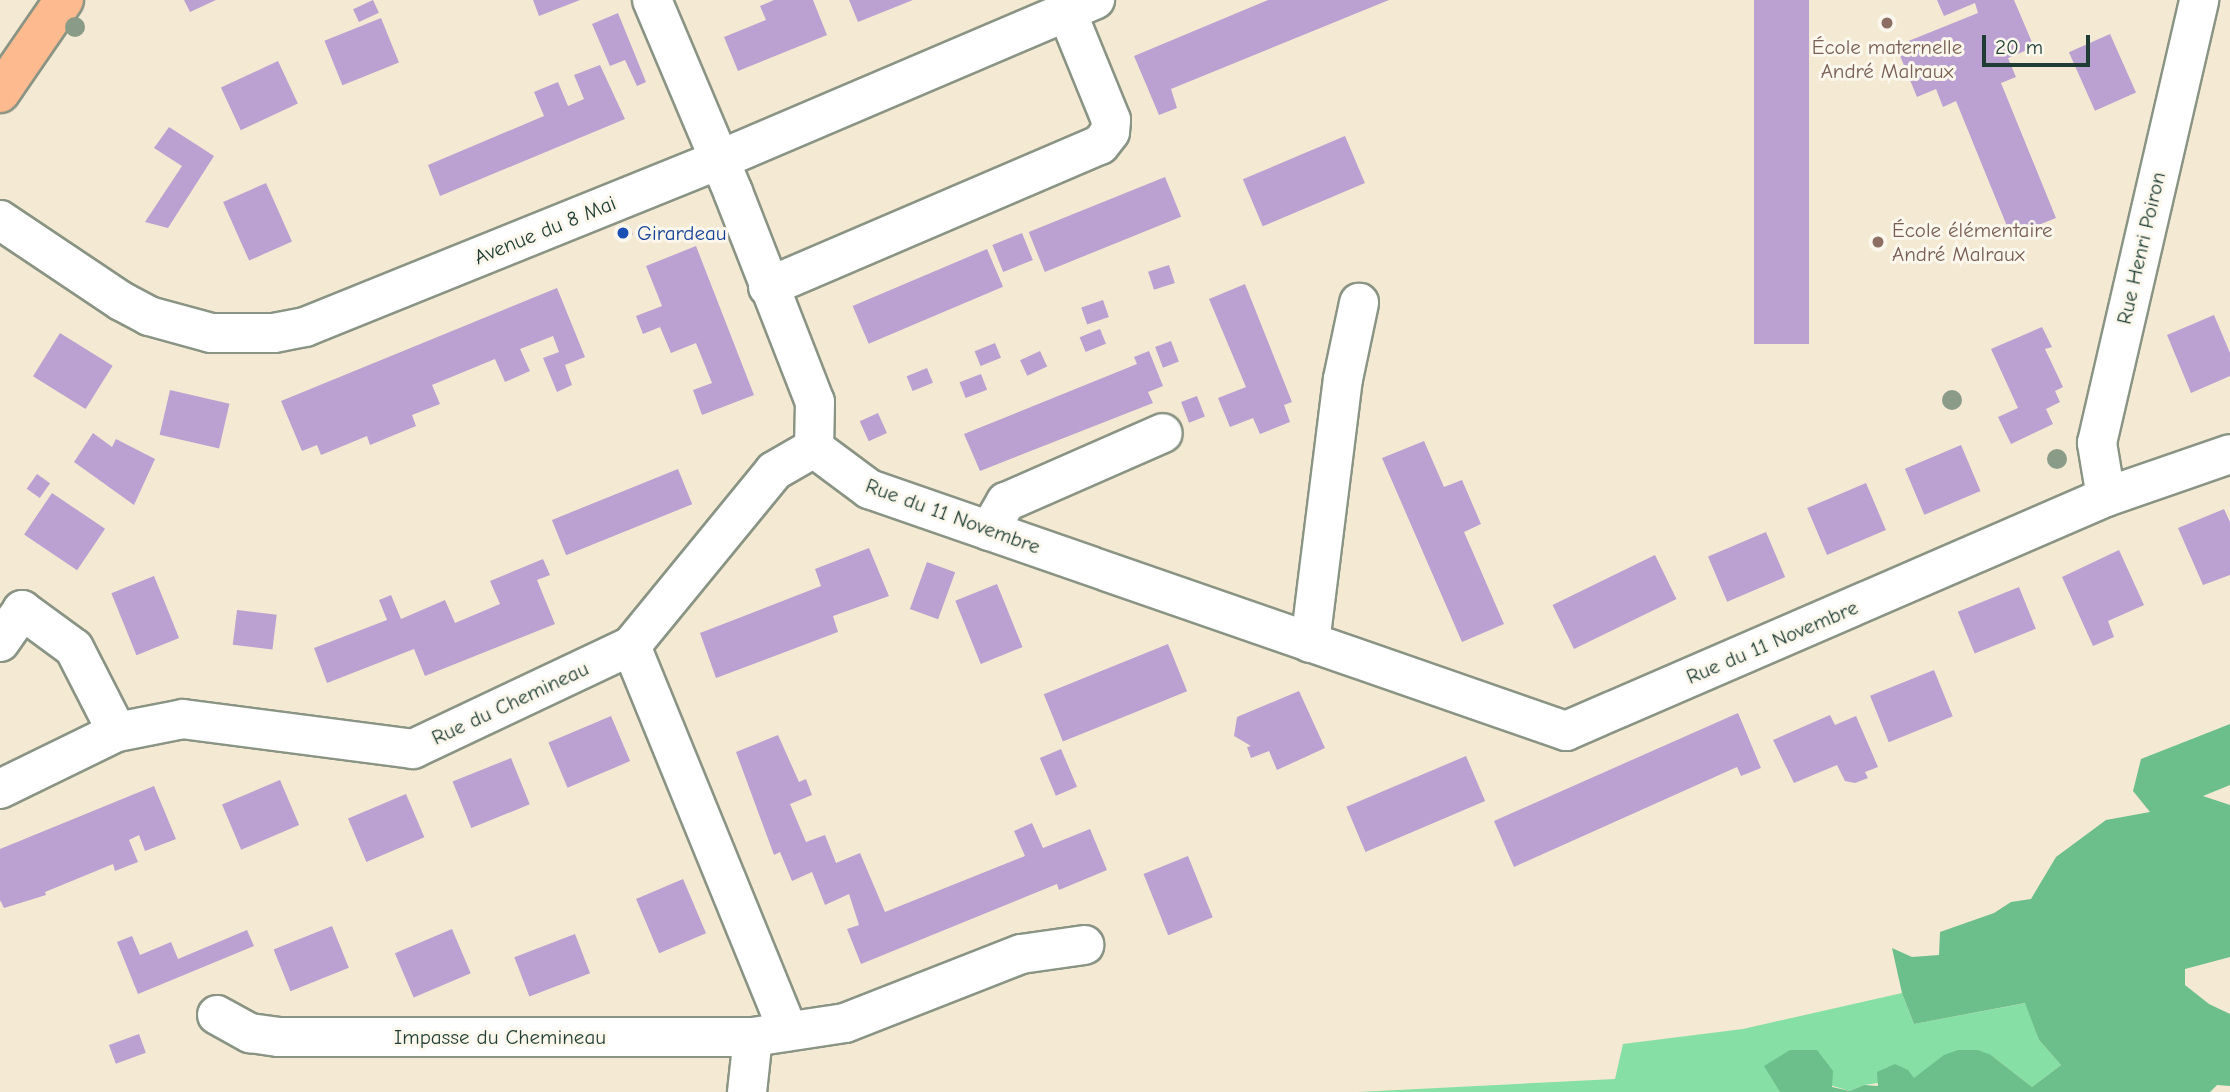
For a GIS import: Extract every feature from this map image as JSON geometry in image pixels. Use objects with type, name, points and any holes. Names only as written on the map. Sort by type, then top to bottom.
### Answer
[{"type":"main road","points":[[0,53],[34,0]]},
{"type":"main road","points":[[0,93],[64,0]]},
{"type":"street","points":[[652,0],[815,402],[814,448]]},
{"type":"street","name":"Rue Henri Poiron","points":[[2106,498],[2097,443],[2199,0]]},
{"type":"street","points":[[768,287],[1100,145],[1110,132],[1111,120],[1081,6]]},
{"type":"street","name":"Avenue du 8 Mai","points":[[0,220],[121,301],[149,316],[211,333],[274,333],[305,327],[719,160],[1081,6]]},
{"type":"street","points":[[1310,643],[1343,379],[1359,303]]},
{"type":"street","points":[[989,531],[1006,502],[1163,433]]},
{"type":"street","name":"Rue du 11 Novembre","points":[[814,448],[869,489],[1566,730],[2106,498],[2230,454]]},
{"type":"street","name":"Rue du Chemineau","points":[[0,789],[117,732],[183,719],[413,749],[631,646],[774,471],[814,448]]},
{"type":"street","points":[[0,642],[22,610],[74,648],[117,732]]},
{"type":"street","points":[[631,646],[770,1034],[747,1092]]},
{"type":"street","name":"Impasse du Chemineau","points":[[217,1015],[250,1033],[278,1037],[770,1034],[845,1023],[1021,954],[1084,945]]},
{"type":"green space","points":[[2230,724],[2230,785],[2203,796],[2230,805],[2230,957],[2185,969],[2185,985],[2209,1004],[2230,1014],[2230,1086],[2217,1085],[2210,1092],[1780,1092],[1764,1066],[1790,1050],[1817,1050],[1833,1071],[1832,1087],[1850,1091],[1864,1085],[1878,1086],[1877,1072],[1895,1064],[1908,1070],[1914,1078],[1944,1055],[1958,1050],[1978,1050],[1991,1055],[2032,1087],[2061,1065],[2039,1040],[2025,1003],[1914,1024],[1902,993],[1892,948],[1912,957],[1939,955],[1940,932],[1994,913],[2011,902],[2031,899],[2056,857],[2106,820],[2150,812],[2133,791],[2141,759]]},
{"type":"green space","points":[[1902,993],[1914,1024],[2026,1003],[2039,1040],[2061,1065],[2032,1087],[1991,1055],[1914,1078],[1864,1085],[1850,1091],[1765,1066],[1780,1092],[1358,1092],[1615,1079],[1623,1044],[1743,1029]]},
{"type":"building","points":[[184,0],[216,0],[190,12]]},
{"type":"building","points":[[373,0],[379,13],[359,22],[353,9]]},
{"type":"building","points":[[533,0],[580,0],[539,16]]},
{"type":"building","points":[[774,0],[813,0],[827,35],[738,71],[724,37],[766,20],[760,6]]},
{"type":"building","points":[[849,0],[913,0],[858,22]]},
{"type":"building","points":[[1268,0],[1389,0],[1171,89],[1177,108],[1159,115],[1134,56]]},
{"type":"building","points":[[1754,0],[1809,0],[1809,344],[1754,344]]},
{"type":"building","points":[[1937,0],[2014,0],[2034,47],[2008,58],[2016,77],[2001,83],[2056,218],[2011,236],[1956,101],[1943,107],[1936,89],[1917,97],[1896,46],[1978,13],[1975,3],[1944,16]]},
{"type":"building","points":[[618,13],[646,82],[637,86],[625,60],[610,66],[592,24]]},
{"type":"building","points":[[381,18],[399,63],[342,85],[324,41]]},
{"type":"building","points":[[2110,34],[2136,92],[2095,111],[2069,52]]},
{"type":"building","points":[[278,61],[298,104],[241,130],[221,88]]},
{"type":"building","points":[[600,65],[625,119],[440,196],[428,165],[544,116],[534,92],[558,82],[568,106],[584,99],[574,75]]},
{"type":"building","points":[[169,127],[214,156],[168,228],[145,222],[182,166],[154,148]]},
{"type":"building","points":[[1345,136],[1365,183],[1263,226],[1243,179]]},
{"type":"building","points":[[1165,177],[1181,217],[1045,272],[1029,232]]},
{"type":"building","points":[[266,183],[292,241],[249,261],[223,202]]},
{"type":"building","points":[[630,226],[633,234],[617,240],[614,232]]},
{"type":"building","points":[[1022,233],[1033,260],[1003,272],[992,245]]},
{"type":"building","points":[[696,246],[754,395],[702,415],[693,390],[712,383],[696,343],[671,353],[660,327],[643,334],[636,316],[662,306],[646,266]]},
{"type":"building","points":[[987,249],[1003,287],[869,344],[853,306]]},
{"type":"building","points":[[1169,265],[1175,283],[1154,290],[1148,272]]},
{"type":"building","points":[[1245,284],[1292,402],[1284,405],[1290,422],[1260,434],[1253,418],[1230,427],[1218,398],[1246,387],[1209,299]]},
{"type":"building","points":[[557,288],[585,357],[565,365],[572,385],[557,392],[543,358],[559,352],[553,336],[520,349],[530,371],[505,382],[495,359],[432,385],[440,404],[412,415],[416,426],[370,445],[367,436],[321,455],[317,445],[302,451],[281,401]]},
{"type":"building","points":[[1103,300],[1109,317],[1087,325],[1081,307]]},
{"type":"building","points":[[2214,315],[2230,353],[2230,376],[2191,393],[2167,335]]},
{"type":"building","points":[[2042,327],[2052,347],[2045,349],[2063,387],[2055,391],[2060,402],[2046,409],[2053,424],[2011,444],[1998,417],[2018,408],[1991,349]]},
{"type":"building","points":[[1100,329],[1106,344],[1086,352],[1080,337]]},
{"type":"building","points":[[60,333],[113,366],[86,409],[33,376]]},
{"type":"building","points":[[1171,341],[1179,362],[1163,368],[1155,347]]},
{"type":"building","points":[[995,343],[1001,358],[981,366],[975,351]]},
{"type":"building","points":[[1040,351],[1047,366],[1027,376],[1020,360]]},
{"type":"building","points":[[1149,351],[1163,386],[1148,392],[1153,403],[980,471],[964,434],[1137,364],[1134,357]]},
{"type":"building","points":[[927,368],[933,383],[913,391],[907,376]]},
{"type":"building","points":[[981,374],[987,390],[966,398],[960,382]]},
{"type":"building","points":[[170,390],[229,404],[219,449],[160,435]]},
{"type":"building","points":[[1197,396],[1205,417],[1189,423],[1181,402]]},
{"type":"building","points":[[878,413],[887,433],[869,441],[860,421]]},
{"type":"building","points":[[93,433],[112,447],[116,439],[155,459],[134,505],[74,462]]},
{"type":"building","points":[[1424,441],[1444,487],[1462,480],[1481,524],[1464,532],[1504,624],[1462,642],[1382,458]]},
{"type":"building","points":[[1961,445],[1981,491],[1924,515],[1905,469]]},
{"type":"building","points":[[678,469],[692,504],[566,555],[552,520]]},
{"type":"building","points":[[37,474],[50,483],[40,498],[27,489]]},
{"type":"building","points":[[1866,483],[1886,530],[1827,555],[1807,508]]},
{"type":"building","points":[[52,493],[105,529],[77,570],[24,534]]},
{"type":"building","points":[[2224,509],[2230,522],[2230,575],[2203,585],[2178,528]]},
{"type":"building","points":[[1766,532],[1785,577],[1727,602],[1708,557]]},
{"type":"building","points":[[869,548],[889,596],[833,616],[838,632],[716,678],[700,633],[821,586],[815,569]]},
{"type":"building","points":[[2119,550],[2144,605],[2108,621],[2114,637],[2093,646],[2062,577]]},
{"type":"building","points":[[1655,555],[1676,599],[1574,649],[1553,605]]},
{"type":"building","points":[[543,559],[550,575],[537,580],[555,624],[425,676],[414,649],[327,683],[314,648],[387,620],[379,600],[391,595],[401,619],[445,600],[455,623],[500,604],[490,581]]},
{"type":"building","points":[[927,562],[955,572],[938,619],[910,609]]},
{"type":"building","points":[[154,576],[179,638],[136,655],[111,593]]},
{"type":"building","points":[[997,584],[1022,647],[981,664],[955,601]]},
{"type":"building","points":[[2019,587],[2036,629],[1975,653],[1958,612]]},
{"type":"building","points":[[237,610],[277,615],[272,650],[233,645]]},
{"type":"building","points":[[1168,644],[1187,691],[1063,741],[1044,694]]},
{"type":"building","points":[[1934,670],[1953,716],[1889,742],[1870,696]]},
{"type":"building","points":[[1299,691],[1325,748],[1277,770],[1269,751],[1251,758],[1247,747],[1251,746],[1234,736],[1237,717]]},
{"type":"building","points":[[1738,713],[1761,768],[1741,776],[1737,767],[1514,867],[1494,821]]},
{"type":"building","points":[[1830,715],[1835,725],[1856,716],[1878,767],[1865,772],[1868,778],[1855,783],[1845,781],[1837,765],[1794,783],[1773,740]]},
{"type":"building","points":[[611,716],[630,761],[568,788],[548,743]]},
{"type":"building","points":[[778,735],[799,782],[806,779],[812,795],[790,804],[806,842],[825,835],[836,863],[860,853],[885,912],[1025,856],[1014,831],[1032,823],[1043,848],[1090,829],[1107,870],[1059,890],[1057,884],[861,964],[847,929],[859,925],[849,894],[825,905],[812,872],[792,881],[780,852],[774,855],[736,752]]},
{"type":"building","points":[[1061,749],[1077,787],[1056,796],[1040,758]]},
{"type":"building","points":[[1466,756],[1485,801],[1365,852],[1346,807]]},
{"type":"building","points":[[511,758],[530,804],[471,828],[453,782]]},
{"type":"building","points":[[280,780],[299,825],[241,850],[222,805]]},
{"type":"building","points":[[154,786],[176,839],[145,851],[139,835],[129,840],[138,862],[115,871],[113,864],[45,892],[46,895],[4,908],[0,900],[0,849]]},
{"type":"building","points":[[406,794],[424,837],[366,862],[348,819]]},
{"type":"building","points":[[1188,856],[1213,917],[1168,935],[1143,874]]},
{"type":"building","points":[[683,879],[706,933],[659,953],[636,899]]},
{"type":"building","points":[[332,926],[349,968],[290,991],[274,950]]},
{"type":"building","points":[[452,929],[471,973],[414,997],[395,953]]},
{"type":"building","points":[[247,930],[254,946],[138,994],[117,942],[132,936],[140,955],[171,942],[178,959]]},
{"type":"building","points":[[575,934],[590,973],[529,997],[514,957]]},
{"type":"building","points":[[139,1034],[146,1053],[116,1064],[109,1045]]},
{"type":"place","name":"École maternelle André Malraux","points":[[1887,23]]},
{"type":"place","name":"Girardeau","points":[[623,233]]},
{"type":"place","name":"École élémentaire André Malraux","points":[[1878,242]]}]
